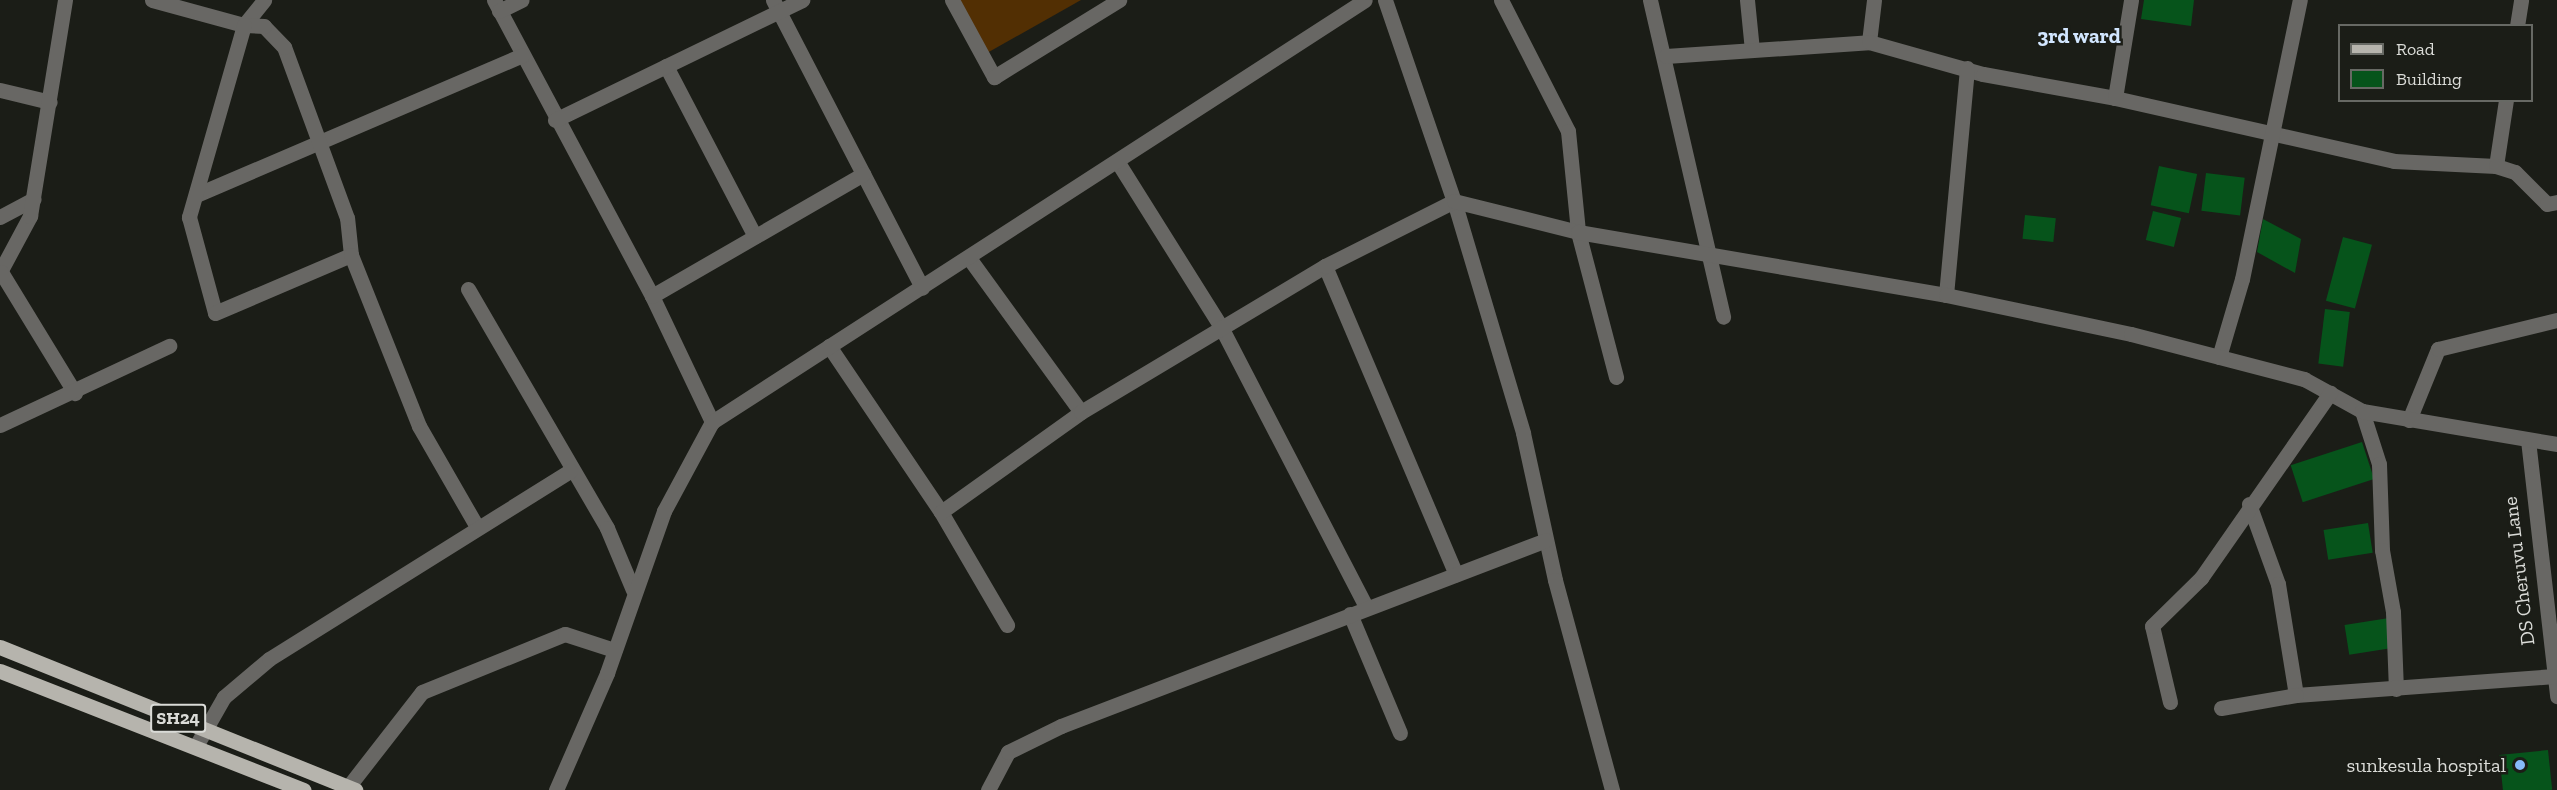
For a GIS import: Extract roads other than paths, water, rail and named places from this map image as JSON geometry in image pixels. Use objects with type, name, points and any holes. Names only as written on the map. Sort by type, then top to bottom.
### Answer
[{"type":"main road","name":"SH24","points":[[0,648],[352,788]]},
{"type":"main road","name":"SH24","points":[[0,671],[304,790]]},
{"type":"street","points":[[65,0],[34,199],[18,248],[0,272],[75,393]]},
{"type":"street","points":[[152,0],[244,25],[264,26],[284,47],[318,146],[347,218],[351,255],[419,426],[476,525]]},
{"type":"street","points":[[264,0],[244,25],[189,217],[215,313],[351,255]]},
{"type":"street","points":[[522,0],[496,5],[555,120],[652,296],[712,422]]},
{"type":"street","points":[[555,120],[666,66],[776,6],[802,0]]},
{"type":"street","points":[[952,0],[994,77],[1119,0]]},
{"type":"street","points":[[556,790],[614,650],[633,590],[664,511],[712,422],[1365,0]]},
{"type":"street","points":[[1385,0],[1454,201],[1523,433],[1546,540],[1612,790]]},
{"type":"street","points":[[1501,0],[1568,131],[1578,232],[1616,377]]},
{"type":"street","points":[[1650,0],[1666,57],[1707,257],[1723,317]]},
{"type":"street","points":[[1747,0],[1752,50]]},
{"type":"street","points":[[1869,42],[1874,0]]},
{"type":"street","points":[[2115,98],[2131,0]]},
{"type":"street","points":[[2219,357],[2242,279],[2300,0]]},
{"type":"street","points":[[2517,24],[2521,0]]},
{"type":"street","points":[[776,6],[922,288]]},
{"type":"street","points":[[1666,57],[1869,42],[1967,68],[2273,132],[2394,161],[2496,166],[2515,172],[2547,204],[2557,202]]},
{"type":"street","points":[[196,195],[318,146],[522,55]]},
{"type":"street","points":[[666,66],[755,236]]},
{"type":"street","points":[[1946,295],[1967,68]]},
{"type":"street","points":[[0,90],[50,102]]},
{"type":"street","points":[[2496,166],[2506,102]]},
{"type":"street","points":[[1117,160],[1221,327],[1366,607]]},
{"type":"street","points":[[652,296],[862,174]]},
{"type":"street","points":[[0,217],[34,199]]},
{"type":"street","points":[[941,512],[1082,412],[1221,327],[1325,266],[1454,201],[1578,232],[1707,257],[1946,295],[2219,357],[2304,379],[2362,411],[2557,444]]},
{"type":"street","points":[[969,258],[1082,412]]},
{"type":"street","points":[[1325,266],[1456,574]]},
{"type":"street","points":[[468,289],[570,471],[607,528],[633,590]]},
{"type":"street","points":[[2409,420],[2438,350],[2557,320]]},
{"type":"street","points":[[0,424],[75,393],[169,346]]},
{"type":"street","points":[[829,346],[941,512],[1006,625]]},
{"type":"street","points":[[2170,702],[2152,626],[2201,579],[2249,504],[2330,393]]},
{"type":"street","points":[[2362,411],[2379,464],[2382,550],[2393,612],[2396,689]]},
{"type":"street","name":"DS Cheruvu Lane","points":[[2528,440],[2557,696]]},
{"type":"street","points":[[196,747],[224,697],[269,659],[476,525],[570,471]]},
{"type":"street","points":[[2249,504],[2278,584],[2296,695]]},
{"type":"street","points":[[988,790],[1008,752],[1061,726],[1366,607],[1546,540]]},
{"type":"street","points":[[1350,614],[1400,733]]},
{"type":"street","points":[[352,788],[422,692],[565,634],[614,650]]},
{"type":"street","points":[[2221,708],[2296,695],[2554,676]]},
{"type":"place","name":"sunkesula hospital","points":[[2520,765]]},
{"type":"district","name":"3rd ward","points":[[2079,36]]}]
